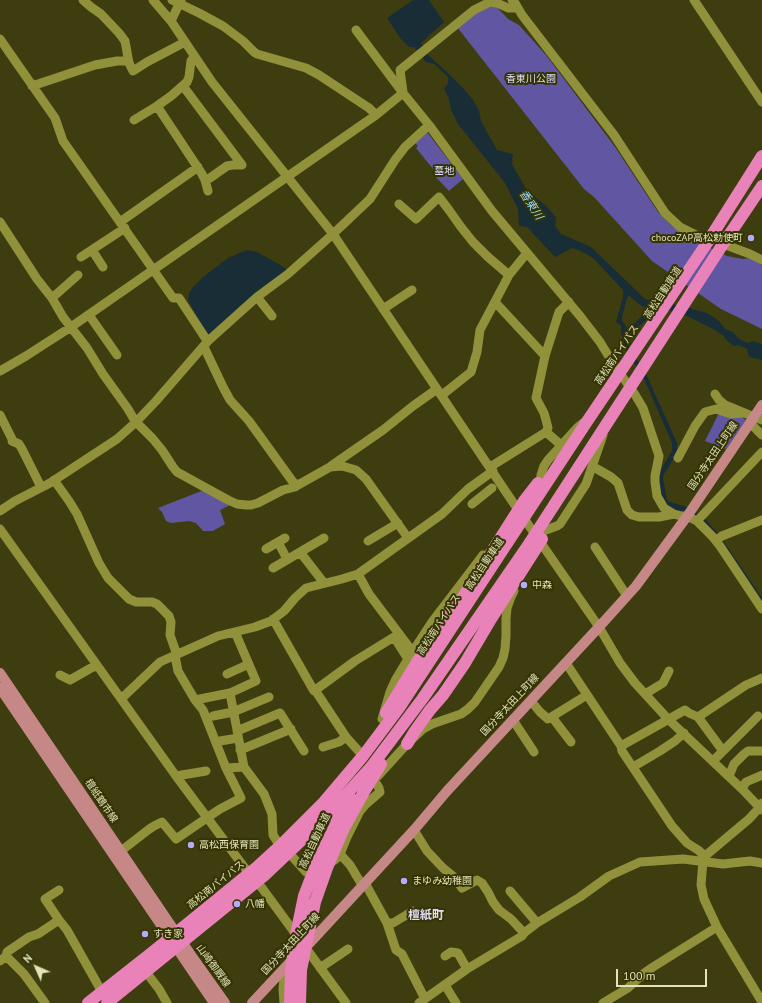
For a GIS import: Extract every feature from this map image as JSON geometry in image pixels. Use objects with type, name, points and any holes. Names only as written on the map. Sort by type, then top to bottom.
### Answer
[{"type":"highway","name":"高松南バイパス","points":[[285,849],[363,756],[399,708],[622,368],[708,242],[762,156]]},
{"type":"highway","name":"高松自動車道","points":[[290,1003],[291,970],[304,896],[316,865],[356,785],[402,710],[606,403],[762,164]]},
{"type":"highway","name":"高松自動車道","points":[[300,1003],[301,970],[315,902],[326,868],[344,828],[364,790],[595,432],[762,180]]},
{"type":"highway","name":"高松南バイパス","points":[[104,998],[326,817],[371,767],[423,698],[535,534],[632,383],[762,186]]},
{"type":"highway","points":[[407,744],[418,726],[443,696],[461,670],[491,619],[568,498],[647,364],[659,337]]},
{"type":"highway","points":[[363,756],[382,719],[427,646],[463,597],[524,501],[547,470],[606,403]]},
{"type":"highway","name":"高松南バイパス","points":[[88,1003],[104,998],[146,972],[176,940]]},
{"type":"main road","name":"国分寺太田上町線","points":[[252,1003],[414,830],[447,791],[627,596],[649,569],[757,415]]},
{"type":"main road","name":"檀紙鶴市線","points":[[0,674],[121,851],[176,940]]},
{"type":"main road","name":"檀紙鶴市線","points":[[0,688],[176,940]]},
{"type":"main road","name":"山崎御厩線","points":[[176,940],[214,1003]]},
{"type":"main road","name":"山崎御厩線","points":[[176,940],[225,1003]]},
{"type":"street","points":[[83,0],[109,21],[125,40],[129,63],[133,71],[185,42]]},
{"type":"street","points":[[153,0],[171,21],[212,82],[333,234],[599,627],[620,663],[668,719],[761,807],[704,859]]},
{"type":"street","points":[[512,0],[614,135],[665,213],[680,227],[708,242]]},
{"type":"street","points":[[694,0],[762,102]]},
{"type":"street","points":[[171,21],[178,1],[223,26],[257,54],[306,68],[369,108],[376,115]]},
{"type":"street","points":[[403,93],[400,70],[474,10],[490,2],[497,3],[508,8],[518,8]]},
{"type":"street","points":[[356,30],[492,211],[569,302],[622,368],[632,383],[643,408],[659,456],[655,476],[657,496],[664,508],[681,516],[689,513],[699,519],[718,538],[720,546],[762,609]]},
{"type":"street","points":[[0,39],[55,118],[63,141],[174,298],[179,298],[206,339],[206,344],[230,400],[249,421],[293,482],[298,485]]},
{"type":"street","points":[[134,120],[171,96],[187,82],[191,61],[194,57]]},
{"type":"street","points":[[32,86],[95,65],[117,61],[126,61],[129,63]]},
{"type":"street","points":[[183,86],[242,164],[227,166],[205,180]]},
{"type":"street","points":[[0,371],[72,328],[376,115],[403,93]]},
{"type":"street","points":[[156,106],[198,167],[205,180],[208,191]]},
{"type":"street","points":[[0,511],[15,501],[54,480],[117,439],[136,422],[206,344],[257,297],[288,274],[370,200],[398,156],[428,125]]},
{"type":"street","points":[[81,257],[198,167]]},
{"type":"street","points":[[399,204],[416,219],[439,197],[473,242],[509,275]]},
{"type":"street","points":[[0,222],[37,279],[52,298],[63,317],[87,348],[136,422],[154,439],[177,472],[237,504],[252,505],[283,490],[295,487],[330,467],[383,430],[413,406],[440,392],[471,372],[477,352],[480,330],[509,275],[527,253]]},
{"type":"street","points":[[722,246],[750,254],[762,260]]},
{"type":"street","points":[[92,250],[103,266]]},
{"type":"street","points":[[52,298],[78,275]]},
{"type":"street","points":[[383,308],[412,290]]},
{"type":"street","points":[[257,297],[272,316]]},
{"type":"street","points":[[495,302],[545,356]]},
{"type":"street","points":[[121,699],[160,662],[218,636],[255,627],[273,619],[284,611],[306,588],[358,574],[442,514],[492,469],[546,432],[548,428],[544,413],[536,398],[545,356],[559,312],[569,302]]},
{"type":"street","points":[[89,315],[117,355]]},
{"type":"street","points":[[715,394],[725,405],[743,413]]},
{"type":"street","points":[[678,458],[695,426],[705,412],[716,409],[731,414],[743,413],[757,415],[753,426],[762,435]]},
{"type":"street","points":[[0,415],[12,438],[12,441],[19,444],[41,487]]},
{"type":"street","points":[[535,534],[560,524],[586,484],[609,419]]},
{"type":"street","points":[[541,492],[541,475],[544,466],[580,424],[586,423]]},
{"type":"street","points":[[546,432],[561,445]]},
{"type":"street","points":[[699,519],[762,452]]},
{"type":"street","points":[[330,467],[342,466],[356,470],[366,479],[408,538]]},
{"type":"street","points":[[592,466],[618,483],[628,510],[632,515],[639,517],[659,517],[674,514]]},
{"type":"street","points":[[54,480],[77,514],[99,563],[108,578],[129,599],[136,602],[152,602],[158,604],[169,616],[171,622],[170,635],[176,655],[178,671],[195,700],[203,710],[226,768],[241,798],[229,804],[176,839],[162,822],[148,830],[121,851]]},
{"type":"street","points":[[468,489],[475,502],[492,488]]},
{"type":"street","points":[[382,719],[390,692],[396,679],[432,622],[477,563],[504,523],[510,518],[524,517]]},
{"type":"street","points":[[718,538],[762,520]]},
{"type":"street","points":[[368,541],[398,524]]},
{"type":"street","points":[[0,529],[176,776],[346,1003]]},
{"type":"street","points":[[273,568],[324,538]]},
{"type":"street","points":[[266,549],[281,540],[287,559]]},
{"type":"street","points":[[326,817],[342,807],[374,780],[423,729],[432,724],[461,714],[475,702],[499,667],[503,658],[505,649],[507,608],[511,597],[544,547]]},
{"type":"street","points":[[595,547],[627,596]]},
{"type":"street","points":[[300,552],[324,583]]},
{"type":"street","points":[[358,574],[369,594],[410,655]]},
{"type":"street","points":[[273,619],[314,691],[315,690],[346,737],[363,756]]},
{"type":"street","points":[[195,700],[230,693],[256,681],[235,632]]},
{"type":"street","points":[[315,690],[355,661],[396,635]]},
{"type":"street","points":[[566,662],[621,746],[622,751],[672,826],[687,843],[698,850],[704,859],[701,884],[704,899],[717,927],[762,1002]]},
{"type":"street","points":[[227,674],[249,664]]},
{"type":"street","points":[[60,675],[70,680],[97,666]]},
{"type":"street","points":[[645,694],[663,683],[668,671]]},
{"type":"street","points":[[698,717],[746,685],[762,678]]},
{"type":"street","points":[[230,693],[244,767],[264,794],[272,814],[273,834],[306,872],[310,872],[333,862],[340,854],[360,811],[380,792],[374,780]]},
{"type":"street","points":[[531,700],[540,712],[548,719],[587,695]]},
{"type":"street","points":[[213,716],[233,712],[269,697]]},
{"type":"street","points":[[621,746],[685,710],[698,717],[723,751]]},
{"type":"street","points":[[220,741],[238,734],[280,713],[304,751]]},
{"type":"street","points":[[713,760],[758,716]]},
{"type":"street","points":[[552,717],[571,742]]},
{"type":"street","points":[[513,720],[534,752]]},
{"type":"street","points":[[240,750],[291,729]]},
{"type":"street","points":[[633,767],[665,748],[684,733]]},
{"type":"street","points":[[324,747],[339,742],[346,737]]},
{"type":"street","points":[[729,776],[734,764],[744,754],[748,752],[762,751]]},
{"type":"street","points":[[226,768],[244,767]]},
{"type":"street","points":[[176,776],[206,771]]},
{"type":"street","points":[[742,789],[746,782],[762,775]]},
{"type":"street","points":[[414,830],[427,851],[454,877],[462,888],[477,880],[482,883],[492,902],[524,933]]},
{"type":"street","points":[[340,854],[350,865],[363,884],[387,923],[396,950],[402,954],[422,1001],[467,969],[522,936],[537,923],[580,897],[609,876],[640,862],[704,859],[723,864],[750,861],[762,863]]},
{"type":"street","points":[[59,890],[45,899],[67,930],[104,998]]},
{"type":"street","points":[[510,891],[537,923]]},
{"type":"street","points":[[387,923],[394,923],[413,911]]},
{"type":"street","points":[[45,1003],[24,974],[3,958],[7,952],[29,937],[38,934],[59,920]]},
{"type":"street","points":[[603,1003],[628,988],[653,967],[717,927]]},
{"type":"street","points":[[320,968],[348,949]]},
{"type":"street","points":[[445,956],[451,952],[458,952],[467,969]]},
{"type":"street","points":[[284,1003],[283,989],[285,968]]},
{"type":"street","points":[[146,972],[167,1003]]},
{"type":"street","points":[[445,985],[456,1003]]},
{"type":"green space","name":"香東川公園","points":[[495,5],[508,19],[519,25],[546,55],[615,147],[658,212],[670,224],[687,237],[727,256],[743,259],[749,258],[762,265],[762,329],[721,309],[652,261],[594,197],[584,189],[457,27],[480,10]]},
{"type":"green space","name":"墓地","points":[[427,132],[463,179],[449,191],[434,175],[433,169],[416,148],[418,146],[413,141]]},
{"type":"green space","points":[[719,413],[742,417],[746,420],[726,449],[705,441]]},
{"type":"green space","points":[[204,490],[230,505],[220,510],[225,524],[213,531],[203,531],[196,523],[189,521],[171,523],[166,521],[162,512],[158,508]]},
{"type":"water","name":"香東川","points":[[413,0],[429,0],[444,22],[421,43],[428,55],[464,89],[473,100],[479,111],[481,121],[497,150],[513,154],[512,164],[527,191],[544,204],[556,217],[555,226],[561,234],[591,247],[645,299],[690,308],[709,314],[719,321],[725,329],[733,332],[739,339],[748,343],[753,341],[762,344],[762,360],[749,357],[747,349],[738,345],[734,346],[726,340],[724,336],[715,330],[685,315],[661,308],[628,335],[628,345],[647,376],[677,443],[677,451],[663,478],[667,500],[687,507],[704,517],[722,539],[762,598],[762,606],[719,540],[685,512],[668,508],[665,505],[659,488],[659,473],[672,451],[672,443],[645,381],[626,349],[621,333],[621,326],[616,322],[623,297],[623,290],[593,258],[572,248],[555,257],[527,227],[519,226],[518,209],[505,183],[458,124],[451,110],[449,99],[444,89],[448,84],[448,77],[434,64],[426,62],[414,47],[409,47],[401,39],[387,18]],"holes":[[[628,295],[643,307],[651,306],[631,327],[627,329],[622,321],[622,317]]]},
{"type":"water","points":[[247,250],[257,252],[287,270],[209,335],[206,333],[188,300],[189,293],[203,277],[228,258]]},
{"type":"place","name":"chocoZAP高松勅使町","points":[[751,238]]},
{"type":"place","name":"中森","points":[[524,585]]},
{"type":"place","name":"高松西保育園","points":[[191,845]]},
{"type":"place","name":"まゆみ幼稚園","points":[[404,881]]},
{"type":"place","name":"八幡","points":[[237,904]]},
{"type":"place","name":"すき家","points":[[145,934]]},
{"type":"district","name":"檀紙町","points":[[426,916]]}]
